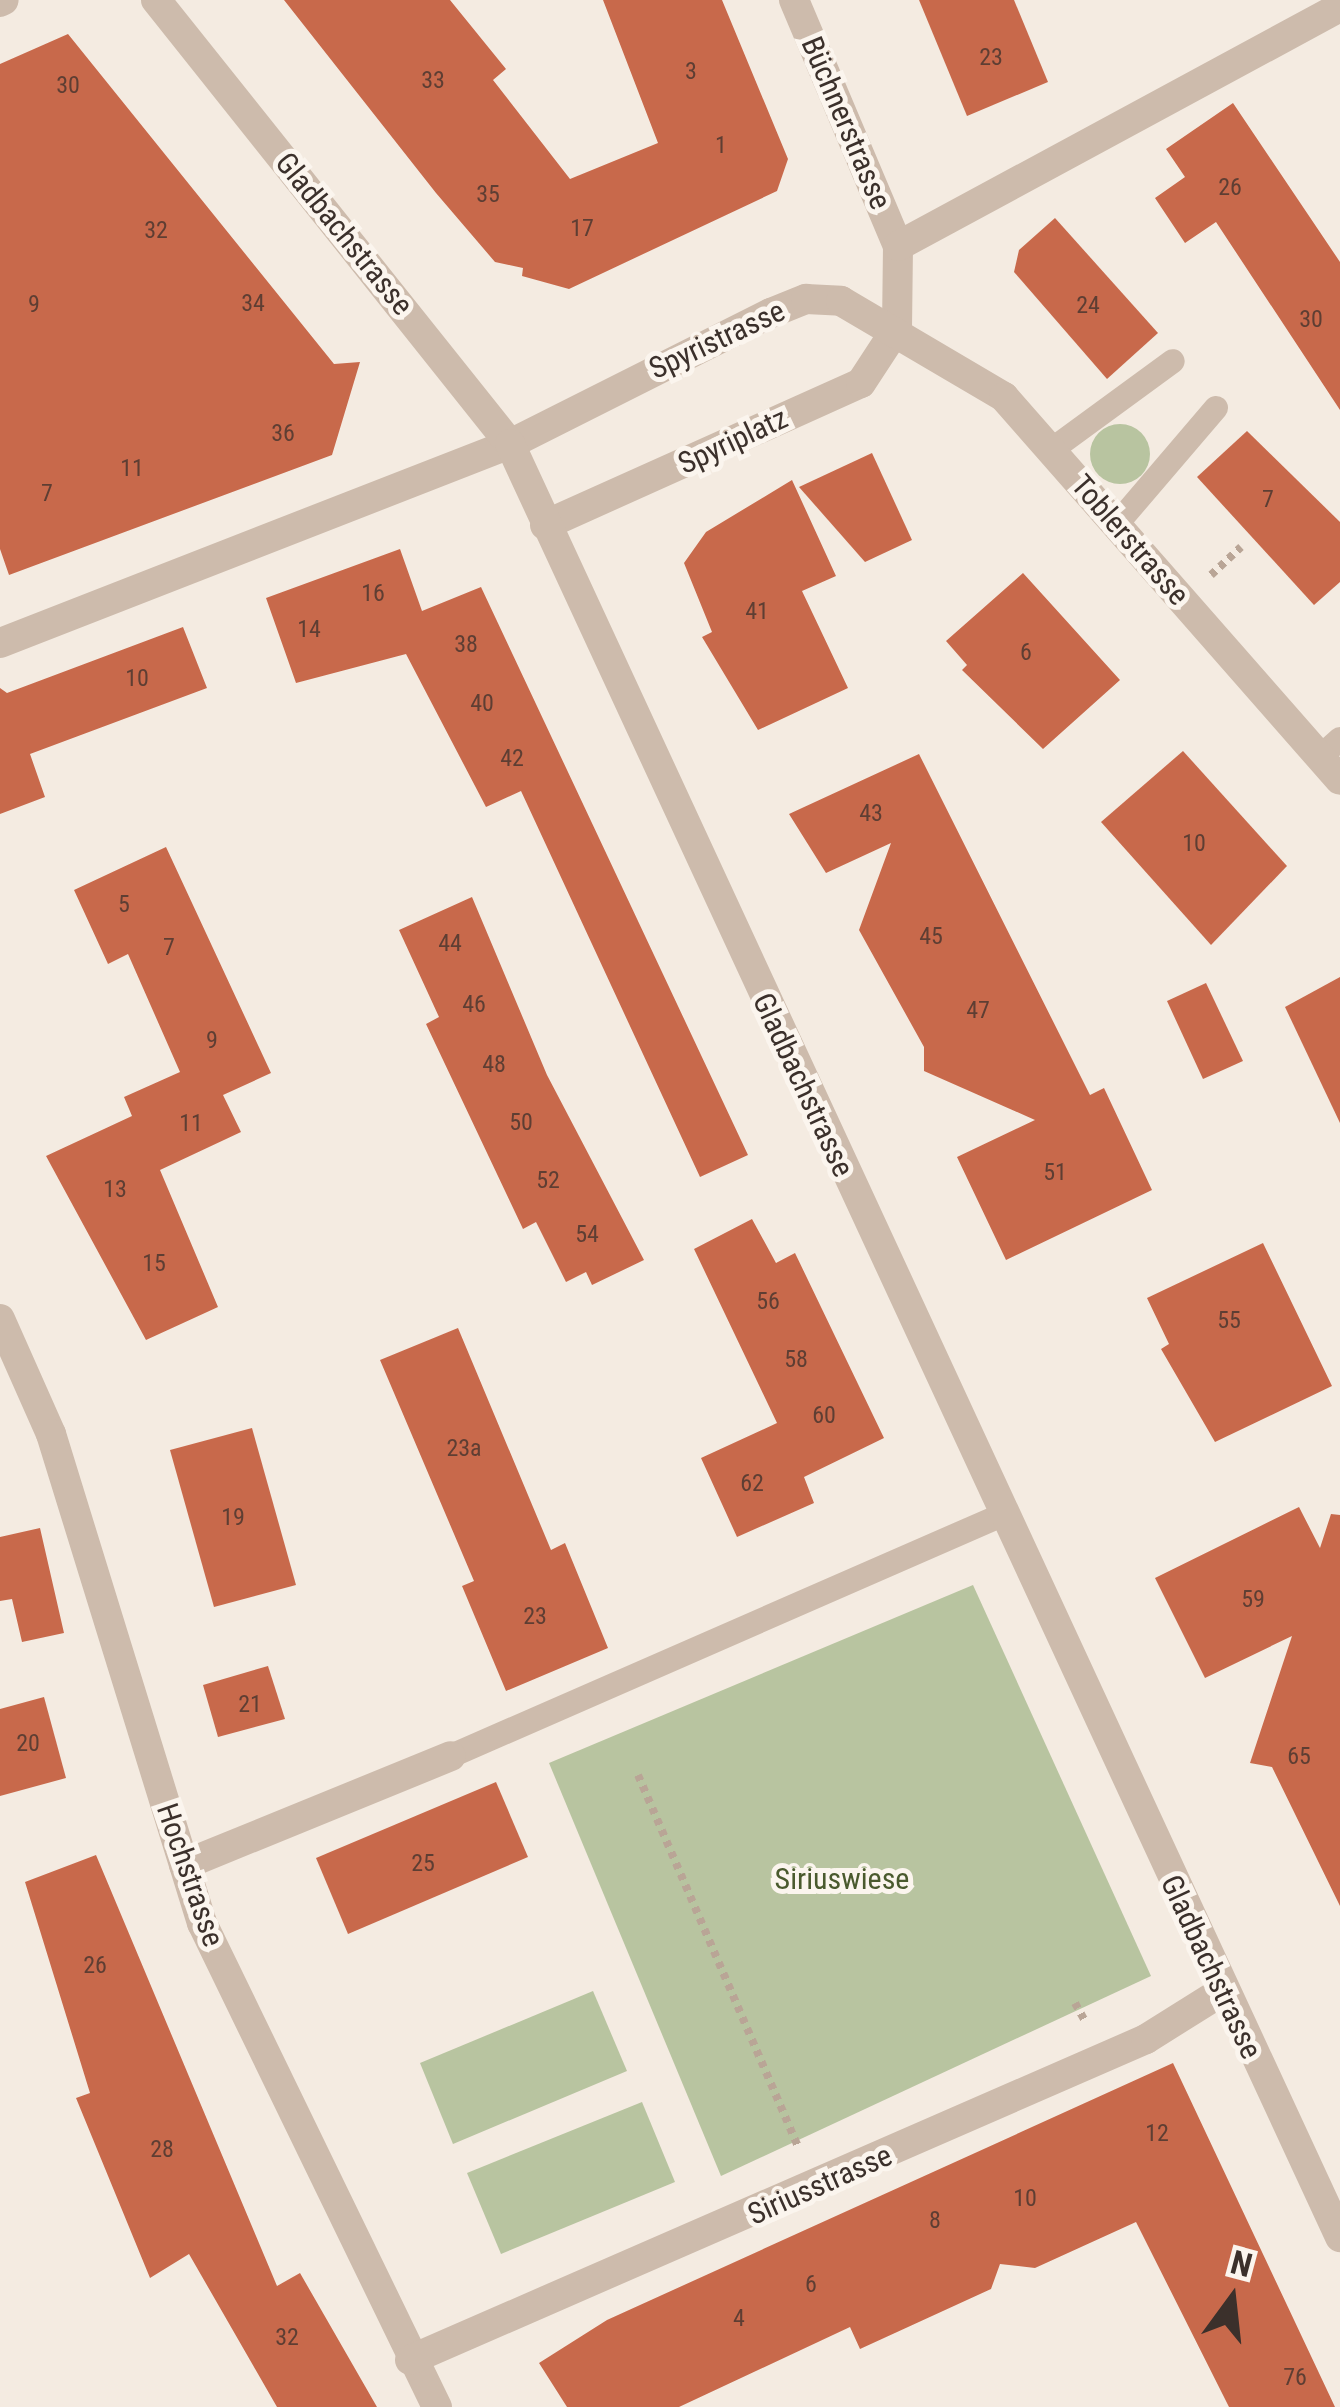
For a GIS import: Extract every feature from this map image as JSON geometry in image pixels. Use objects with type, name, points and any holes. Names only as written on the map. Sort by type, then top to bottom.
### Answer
[{"type":"street","name":"Gladbachstrasse","points":[[156,0],[510,444],[1221,1992],[1340,2237]]},
{"type":"street","name":"Büchnerstrasse","points":[[794,0],[898,246]]},
{"type":"street","points":[[897,328],[898,246],[1340,7]]},
{"type":"street","name":"Spyristrasse","points":[[0,643],[510,444],[806,299],[841,301],[897,328]]},
{"type":"street","name":"Toblerstrasse","points":[[897,328],[1004,397],[1334,759]]},
{"type":"street","name":"Spyriplatz","points":[[544,525],[861,382],[897,328]]},
{"type":"street","name":"Hochstrasse","points":[[0,1319],[51,1434],[184,1865],[278,2092],[437,2407]]},
{"type":"street","points":[[184,1865],[451,1756]]},
{"type":"street","name":"Siriusstrasse","points":[[410,2360],[1146,2039],[1221,1992]]},
{"type":"lane","points":[[1050,451],[1173,361]]},
{"type":"lane","points":[[1116,525],[1163,482],[1172,450],[1216,408]]},
{"type":"lane","points":[[451,1756],[1004,1514]]},
{"type":"path","points":[[1204,580],[1241,548]]},
{"type":"path","points":[[638,1775],[800,2154]]},
{"type":"path","points":[[1075,2003],[1082,2013]]},
{"type":"green space","points":[[1120,424],[1141,433],[1150,454],[1141,475],[1120,484],[1099,475],[1090,454],[1099,433]]},
{"type":"green space","name":"Siriuswiese","points":[[973,1585],[1151,1976],[721,2176],[549,1763]]},
{"type":"green space","points":[[593,1991],[627,2071],[453,2144],[420,2063]]},
{"type":"green space","points":[[642,2102],[675,2182],[501,2254],[467,2173]]},
{"type":"building","points":[[284,0],[450,0],[506,69],[493,80],[570,179],[658,143],[603,0],[722,0],[788,159],[777,191],[569,289],[522,276],[523,268],[495,262]]},
{"type":"building","points":[[919,0],[1014,0],[1048,82],[967,116]]},
{"type":"building","points":[[68,34],[334,364],[360,362],[332,455],[9,575],[0,549],[0,64]]},
{"type":"building","points":[[1233,103],[1340,262],[1340,410],[1216,222],[1185,243],[1155,198],[1185,177],[1166,149]]},
{"type":"building","points":[[1055,218],[1158,333],[1107,379],[1014,272],[1019,250]]},
{"type":"building","points":[[1247,431],[1340,522],[1340,582],[1314,605],[1197,477]]},
{"type":"building","points":[[872,453],[912,540],[865,562],[799,487]]},
{"type":"building","points":[[792,480],[836,576],[802,591],[848,688],[758,730],[702,637],[712,632],[684,563],[706,532]]},
{"type":"building","points":[[400,549],[422,611],[481,587],[748,1155],[700,1177],[521,791],[486,807],[406,654],[296,683],[266,598]]},
{"type":"building","points":[[1023,573],[1120,680],[1043,749],[962,670],[967,665],[946,641]]},
{"type":"building","points":[[183,627],[207,688],[30,754],[45,797],[0,814],[0,688],[7,693]]},
{"type":"building","points":[[1183,751],[1287,866],[1211,945],[1101,822]]},
{"type":"building","points":[[919,754],[1090,1095],[1104,1088],[1152,1190],[1006,1260],[957,1157],[1035,1120],[924,1071],[924,1047],[859,930],[891,843],[826,873],[789,814]]},
{"type":"building","points":[[166,847],[271,1073],[223,1095],[241,1132],[160,1170],[218,1307],[146,1340],[46,1156],[132,1116],[124,1097],[180,1072],[128,954],[108,964],[74,890]]},
{"type":"building","points":[[472,897],[547,1075],[644,1260],[592,1285],[586,1272],[566,1282],[536,1222],[523,1229],[426,1024],[439,1017],[399,930]]},
{"type":"building","points":[[1340,977],[1340,1123],[1285,1007]]},
{"type":"building","points":[[1206,983],[1243,1061],[1203,1079],[1167,1001]]},
{"type":"building","points":[[752,1219],[776,1263],[795,1253],[884,1438],[804,1477],[814,1503],[737,1537],[701,1458],[777,1423],[694,1249]]},
{"type":"building","points":[[1263,1243],[1332,1386],[1215,1442],[1161,1349],[1169,1344],[1147,1298]]},
{"type":"building","points":[[458,1328],[551,1550],[565,1543],[608,1648],[506,1691],[462,1586],[474,1581],[380,1360]]},
{"type":"building","points":[[252,1428],[296,1585],[214,1607],[170,1450]]},
{"type":"building","points":[[1299,1507],[1320,1548],[1331,1514],[1340,1515],[1340,1906],[1272,1767],[1250,1763],[1292,1636],[1205,1678],[1155,1578]]},
{"type":"building","points":[[40,1528],[64,1633],[22,1642],[12,1599],[0,1601],[0,1537]]},
{"type":"building","points":[[268,1666],[285,1719],[218,1737],[203,1685]]},
{"type":"building","points":[[44,1697],[66,1778],[0,1796],[0,1709]]},
{"type":"building","points":[[496,1782],[528,1857],[348,1934],[316,1858]]},
{"type":"building","points":[[96,1855],[277,2286],[300,2273],[377,2407],[277,2407],[189,2254],[150,2278],[76,2098],[90,2093],[25,1882]]},
{"type":"building","points":[[1173,2063],[1335,2407],[1229,2407],[1136,2222],[1035,2268],[1000,2264],[991,2289],[860,2349],[850,2327],[679,2407],[567,2407],[539,2363],[607,2320]]}]
